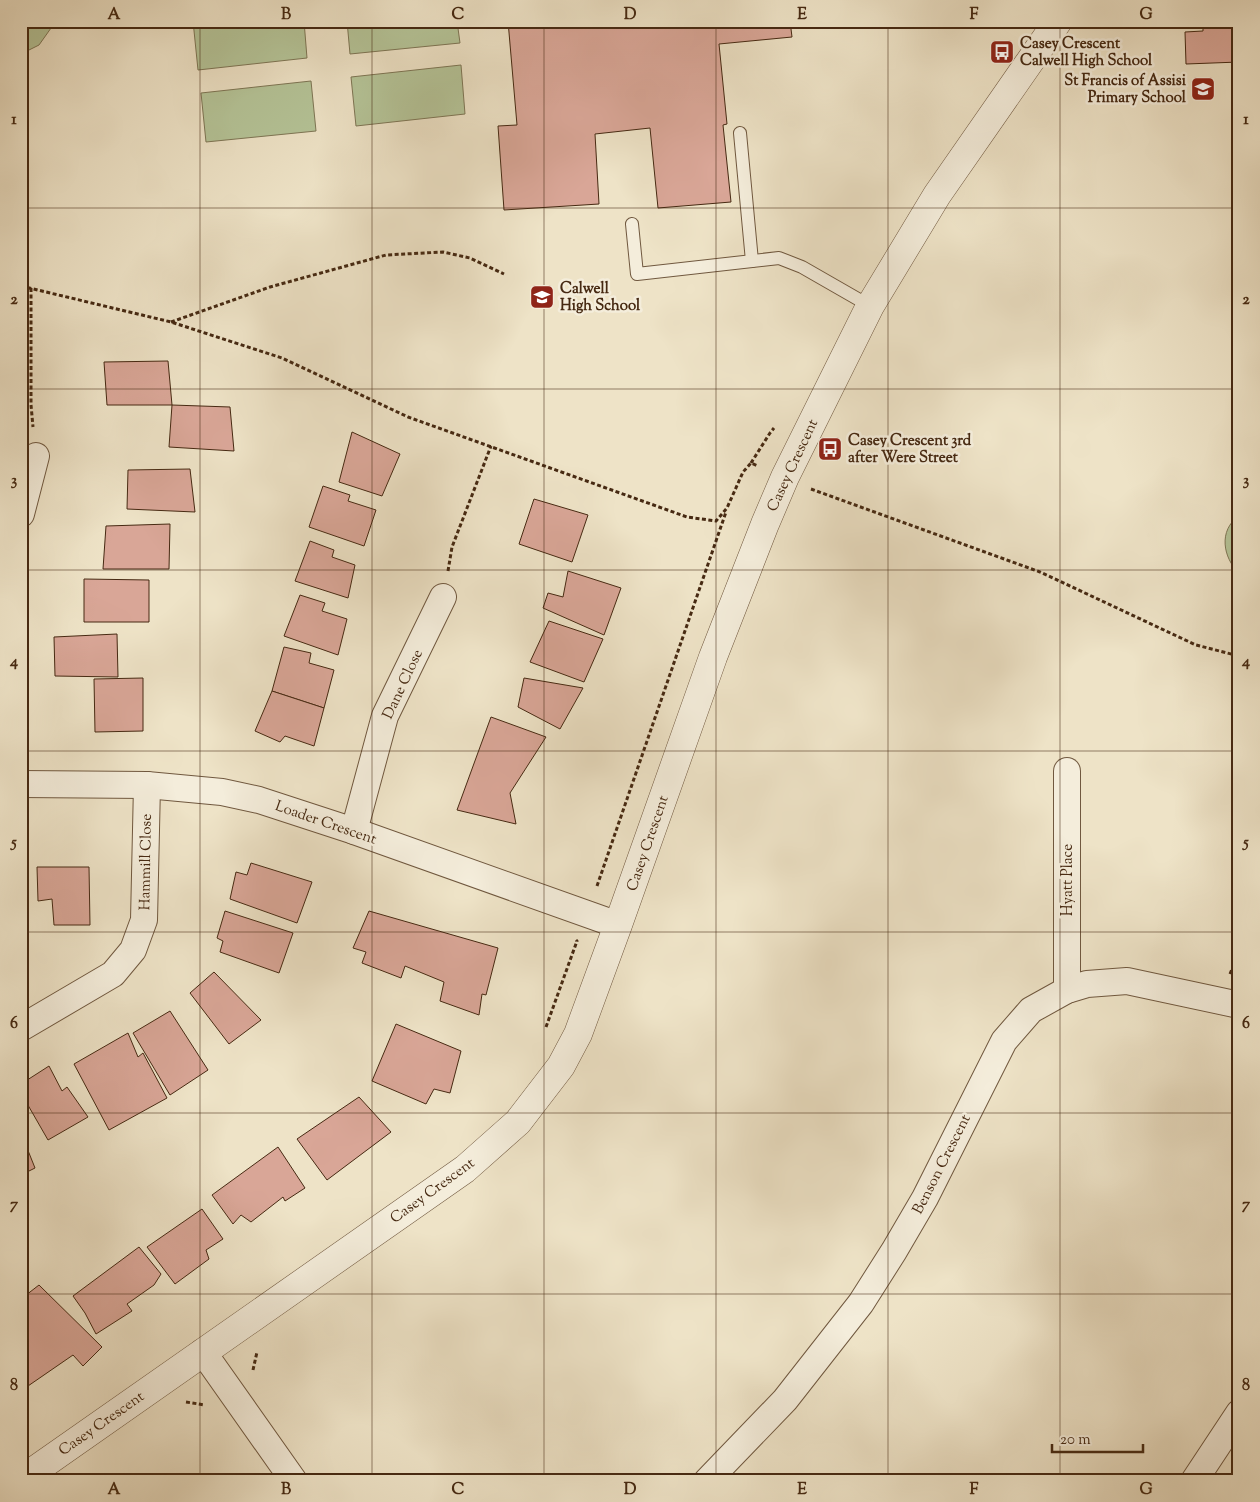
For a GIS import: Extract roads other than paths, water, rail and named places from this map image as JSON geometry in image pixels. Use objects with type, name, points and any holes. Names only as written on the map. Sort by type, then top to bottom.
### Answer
[{"type":"street","name":"Casey Crescent","points":[[21,1480],[465,1169],[518,1122],[561,1066],[578,1034],[713,657],[784,477],[870,306],[937,195],[1058,21]]},
{"type":"street","points":[[21,514],[36,456]]},
{"type":"street","name":"Dane Close","points":[[354,831],[385,716],[443,598]]},
{"type":"street","name":"Hyatt Place","points":[[1067,771],[1067,990]]},
{"type":"street","name":"Loader Crescent","points":[[21,784],[147,785],[222,792],[259,800],[354,831],[618,924]]},
{"type":"street","name":"Hammill Close","points":[[21,1028],[113,974],[133,950],[144,920],[147,785]]},
{"type":"street","name":"Benson Crescent","points":[[707,1481],[785,1400],[860,1303],[894,1251],[925,1198],[1004,1041],[1031,1010],[1067,990],[1086,984],[1128,981],[1239,1005]]},
{"type":"street","points":[[203,1352],[294,1481]]},
{"type":"street","points":[[1194,1481],[1239,1413]]},
{"type":"lane","points":[[740,134],[752,261]]},
{"type":"lane","points":[[632,224],[637,274],[778,258],[802,267],[870,306]]},
{"type":"place","name":"Casey Crescent Calwell High School","points":[[1002,52]]},
{"type":"place","name":"St Francis of Assisi Primary School","points":[[1203,89]]},
{"type":"place","name":"Calwell High School","points":[[542,297]]},
{"type":"place","name":"Casey Crescent 3rd after Were Street","points":[[830,449]]}]
